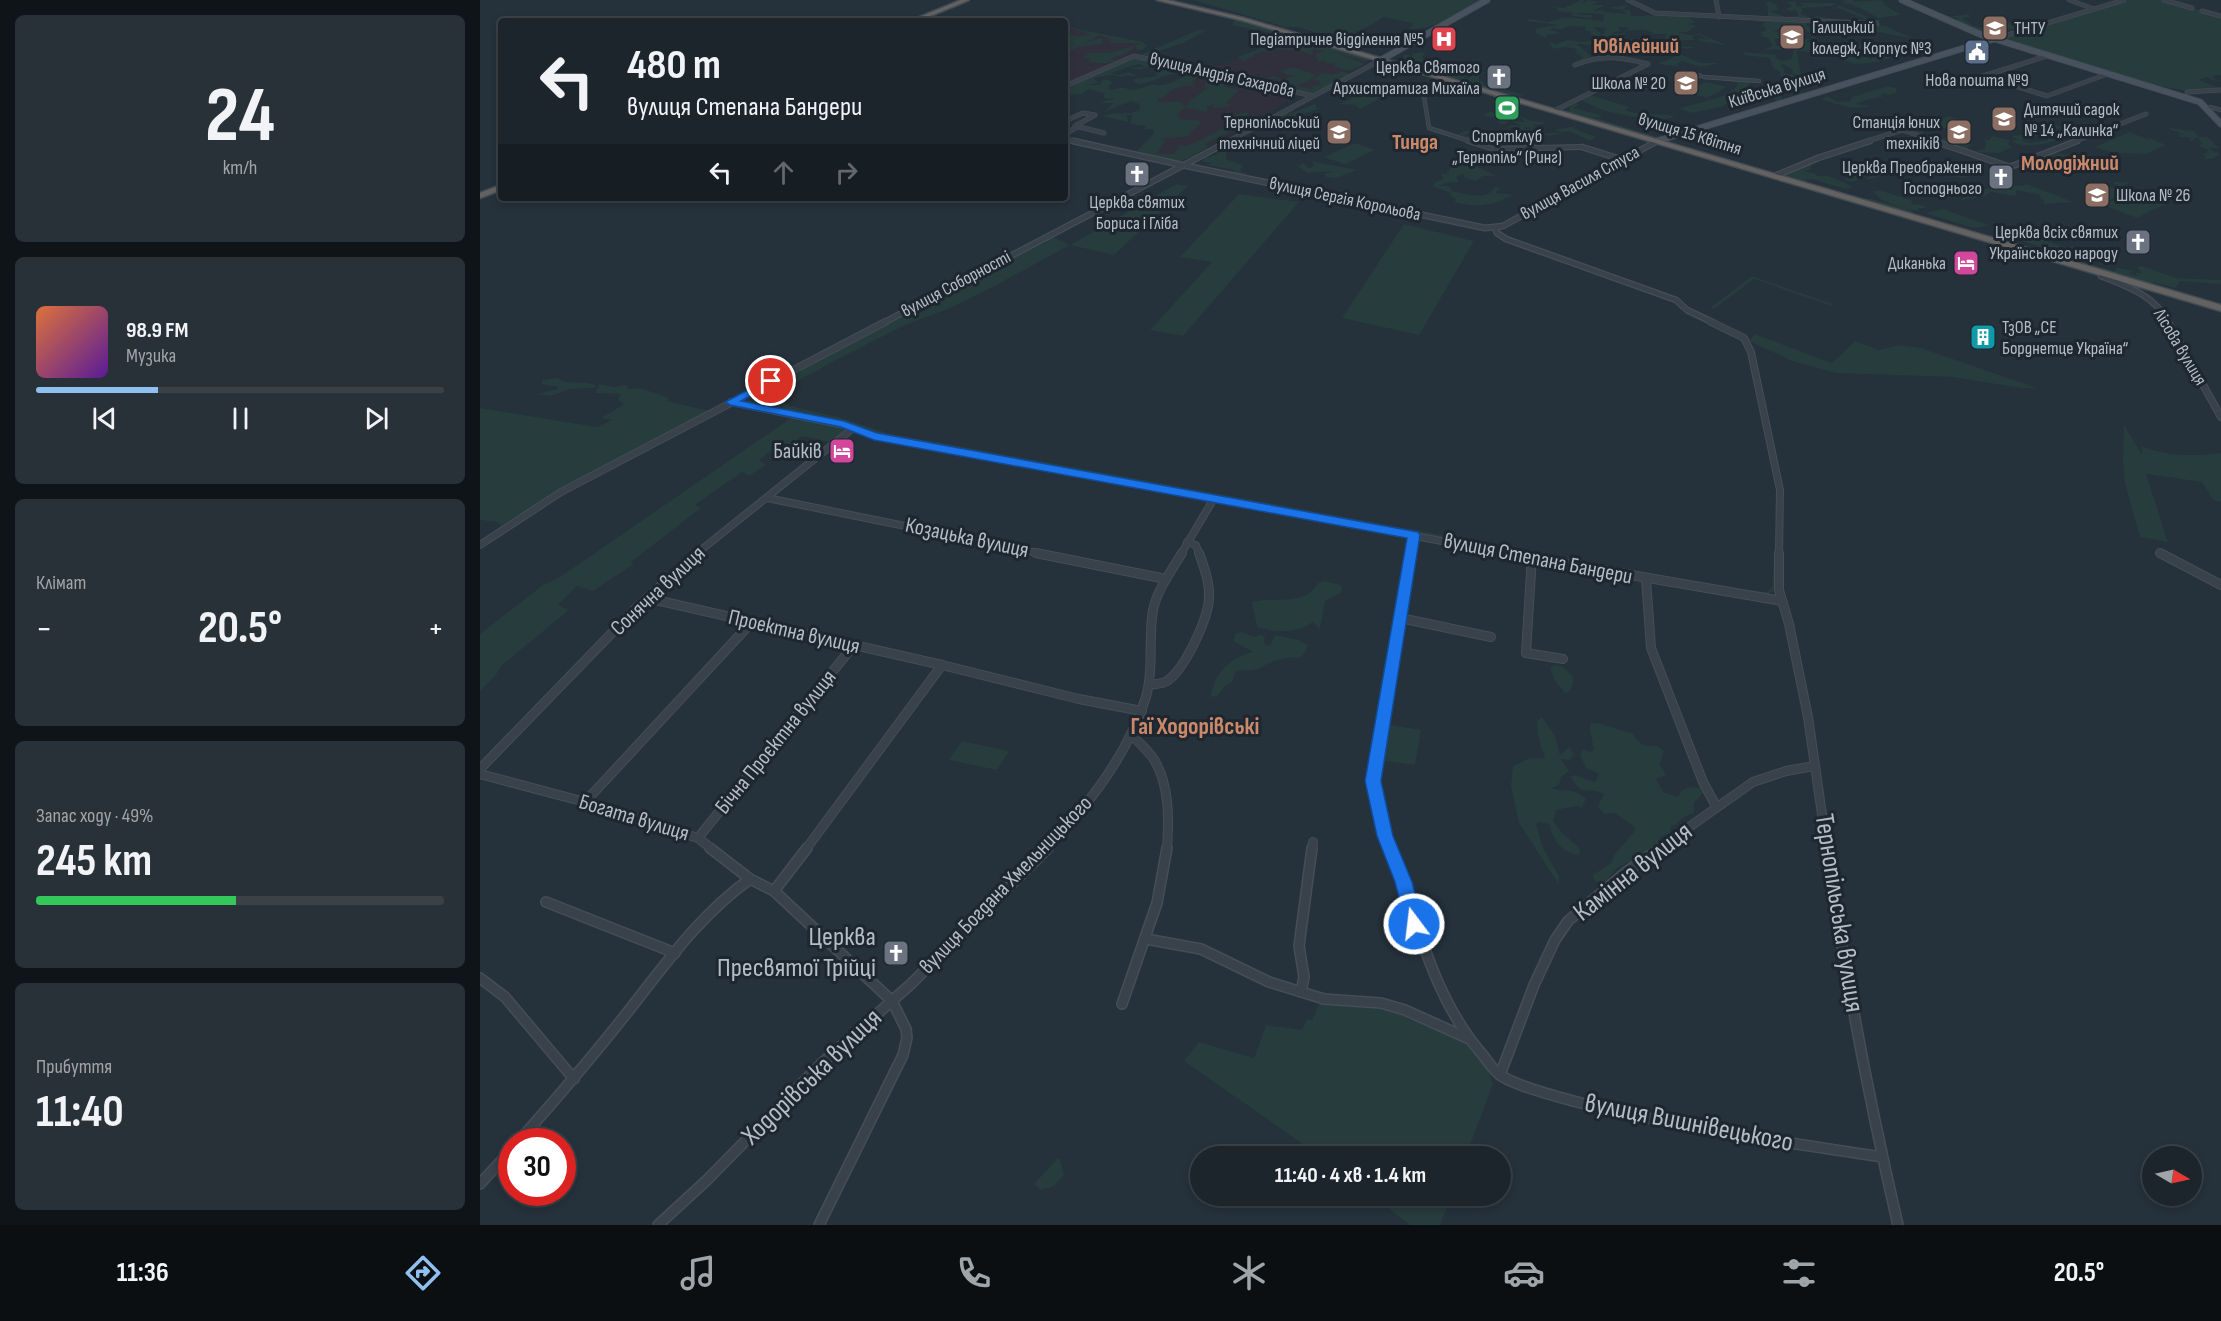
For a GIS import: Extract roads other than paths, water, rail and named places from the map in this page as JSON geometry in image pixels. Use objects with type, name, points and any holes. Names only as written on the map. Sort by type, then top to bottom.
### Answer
[{"type":"highway","name":"вулиця 15 Квітня","points":[[1160,0],[1208,10],[1381,60],[2221,307]]},
{"type":"highway","points":[[920,18],[963,1]]},
{"type":"highway","points":[[480,196],[498,188]]},
{"type":"main road","points":[[1381,60],[1487,0]]},
{"type":"main road","points":[[1902,0],[1994,39],[2199,99],[2221,124]]},
{"type":"main road","name":"Київська вулиця","points":[[1657,141],[1994,39]]},
{"type":"street","points":[[1628,0],[1655,13],[1877,24]]},
{"type":"street","points":[[1716,0],[1719,17]]},
{"type":"street","points":[[2069,0],[2094,9]]},
{"type":"street","name":"Київська вулиця","points":[[1994,39],[2114,1],[2124,0]]},
{"type":"street","points":[[2164,0],[2192,8]]},
{"type":"street","points":[[2202,11],[2221,16]]},
{"type":"street","points":[[2050,55],[1983,76],[2047,96],[2110,73]]},
{"type":"street","name":"вулиця Андрія Сахарова","points":[[1068,85],[1134,56],[1312,96]]},
{"type":"street","points":[[1554,111],[1648,63],[1621,57],[1601,56],[1575,64]]},
{"type":"street","name":"вулиця Соборності","points":[[730,402],[1381,60]]},
{"type":"street","points":[[1683,72],[1703,77],[1759,81]]},
{"type":"street","points":[[1423,90],[1429,128],[1493,149],[1582,147],[1620,159]]},
{"type":"street","points":[[2186,94],[2221,90]]},
{"type":"street","points":[[2199,99],[2207,92]]},
{"type":"street","points":[[2210,107],[2221,110]]},
{"type":"street","points":[[1068,120],[1083,113],[1095,115],[1068,132]]},
{"type":"street","points":[[1775,176],[1818,158],[1902,130],[2010,167],[2146,114]]},
{"type":"street","points":[[1077,127],[1104,133]]},
{"type":"street","name":"вулиця Сергія Корольова","points":[[1068,140],[1472,226],[1495,228],[1503,226]]},
{"type":"street","name":"вулиця Василя Стуса","points":[[1503,226],[1620,159],[1657,141]]},
{"type":"street","name":"Тернопільська вулиця","points":[[1495,228],[1497,233],[1506,239],[1676,300],[1687,310],[1744,338],[1751,352],[1780,490],[1779,590],[1799,673],[1839,935],[1882,1157],[1898,1225]]},
{"type":"street","name":"Лісова вулиця","points":[[2104,273],[2101,276],[2143,292],[2162,310],[2221,417]]},
{"type":"street","points":[[480,546],[561,492],[730,402]]},
{"type":"street","name":"вулиця Степана Бандери","points":[[730,402],[844,425],[874,436],[1213,500],[1532,556],[1646,579],[1782,601]]},
{"type":"street","name":"Сонячна вулиця","points":[[480,772],[646,598],[703,548],[852,429]]},
{"type":"street","name":"Козацька вулиця","points":[[767,498],[1166,579]]},
{"type":"street","name":"вулиця Богдана Хмельницького","points":[[892,1001],[1059,836],[1104,781],[1142,711],[1149,685],[1153,609],[1166,579],[1213,500]]},
{"type":"street","points":[[1414,535],[1373,773],[1376,797],[1385,836],[1404,882],[1418,934],[1437,983],[1468,1038],[1500,1075]]},
{"type":"street","points":[[1149,685],[1166,682],[1171,676],[1194,641],[1207,613],[1209,594],[1202,562],[1196,545],[1187,542]]},
{"type":"street","points":[[2160,553],[2221,585]]},
{"type":"street","points":[[1532,556],[1526,653],[1563,659]]},
{"type":"street","points":[[1646,579],[1652,648],[1655,658],[1669,700],[1703,782],[1716,806]]},
{"type":"street","name":"Проектна вулиця","points":[[646,598],[942,665],[1079,699],[1142,711]]},
{"type":"street","points":[[1400,618],[1491,637]]},
{"type":"street","points":[[585,802],[751,623]]},
{"type":"street","name":"Бічна Проєктна вулиця","points":[[698,838],[854,645]]},
{"type":"street","points":[[774,891],[871,764],[942,665]]},
{"type":"street","points":[[1122,1004],[1156,907],[1168,852],[1170,822],[1165,788],[1156,767],[1148,752],[1131,734]]},
{"type":"street","name":"Камінна вулиця","points":[[1500,1075],[1534,986],[1555,940],[1568,921],[1605,887],[1716,806],[1762,778],[1815,766]]},
{"type":"street","name":"Богата вулиця","points":[[480,772],[698,838],[750,879],[774,891],[892,1001]]},
{"type":"street","points":[[1301,992],[1304,977],[1299,946],[1312,842]]},
{"type":"street","points":[[530,1128],[574,1079],[675,952],[731,891],[750,879]]},
{"type":"street","points":[[546,902],[675,952]]},
{"type":"street","points":[[1146,939],[1201,949],[1269,982],[1301,992],[1335,1001],[1381,1003],[1428,1018],[1468,1038]]},
{"type":"street","points":[[480,978],[505,997],[574,1079]]},
{"type":"street","name":"Ходорівська вулиця","points":[[658,1225],[707,1180],[830,1056],[870,1018],[892,1001],[906,1029],[907,1038],[903,1055],[819,1225]]},
{"type":"street","name":"вулиця Вишнівецького","points":[[1500,1075],[1544,1093],[1644,1119],[1882,1157]]},
{"type":"street","points":[[480,1184],[498,1164]]},
{"type":"place","name":"ТНТУ","points":[[1995,28]]},
{"type":"place","name":"Галицький коледж, Корпус №3","points":[[1792,37]]},
{"type":"place","name":"Педіатричне відділення №5","points":[[1444,39]]},
{"type":"place","name":"Нова пошта №9","points":[[1977,52]]},
{"type":"place","name":"Церква Святого Архистратига Михаїла","points":[[1499,77]]},
{"type":"place","name":"Школа № 20","points":[[1686,83]]},
{"type":"place","name":"Спортклуб „Тернопіль“ (Ринг)","points":[[1507,108]]},
{"type":"place","name":"Дитячий садок № 14 „Калинка“","points":[[2004,119]]},
{"type":"place","name":"Тернопільський технічний ліцей","points":[[1339,132]]},
{"type":"place","name":"Станція юних техніків","points":[[1959,132]]},
{"type":"place","name":"Церква святих Бориса і Гліба","points":[[1137,174]]},
{"type":"place","name":"Церква Преображення Господнього","points":[[2001,177]]},
{"type":"place","name":"Школа № 26","points":[[2097,195]]},
{"type":"place","name":"Церква всіх святих Українського народу","points":[[2138,242]]},
{"type":"place","name":"Диканька","points":[[1966,263]]},
{"type":"place","name":"ТзОВ „СЕ Борднетце Україна“","points":[[1983,337]]},
{"type":"place","name":"Байків","points":[[842,451]]},
{"type":"place","name":"Церква Пресвятої Трійці","points":[[896,953]]},
{"type":"district","name":"Ювілейний","points":[[1636,46]]},
{"type":"district","name":"Тинда","points":[[1415,142]]},
{"type":"district","name":"Молодіжний","points":[[2070,163]]},
{"type":"district","name":"Гаї Ходорівські","points":[[1195,726]]}]
